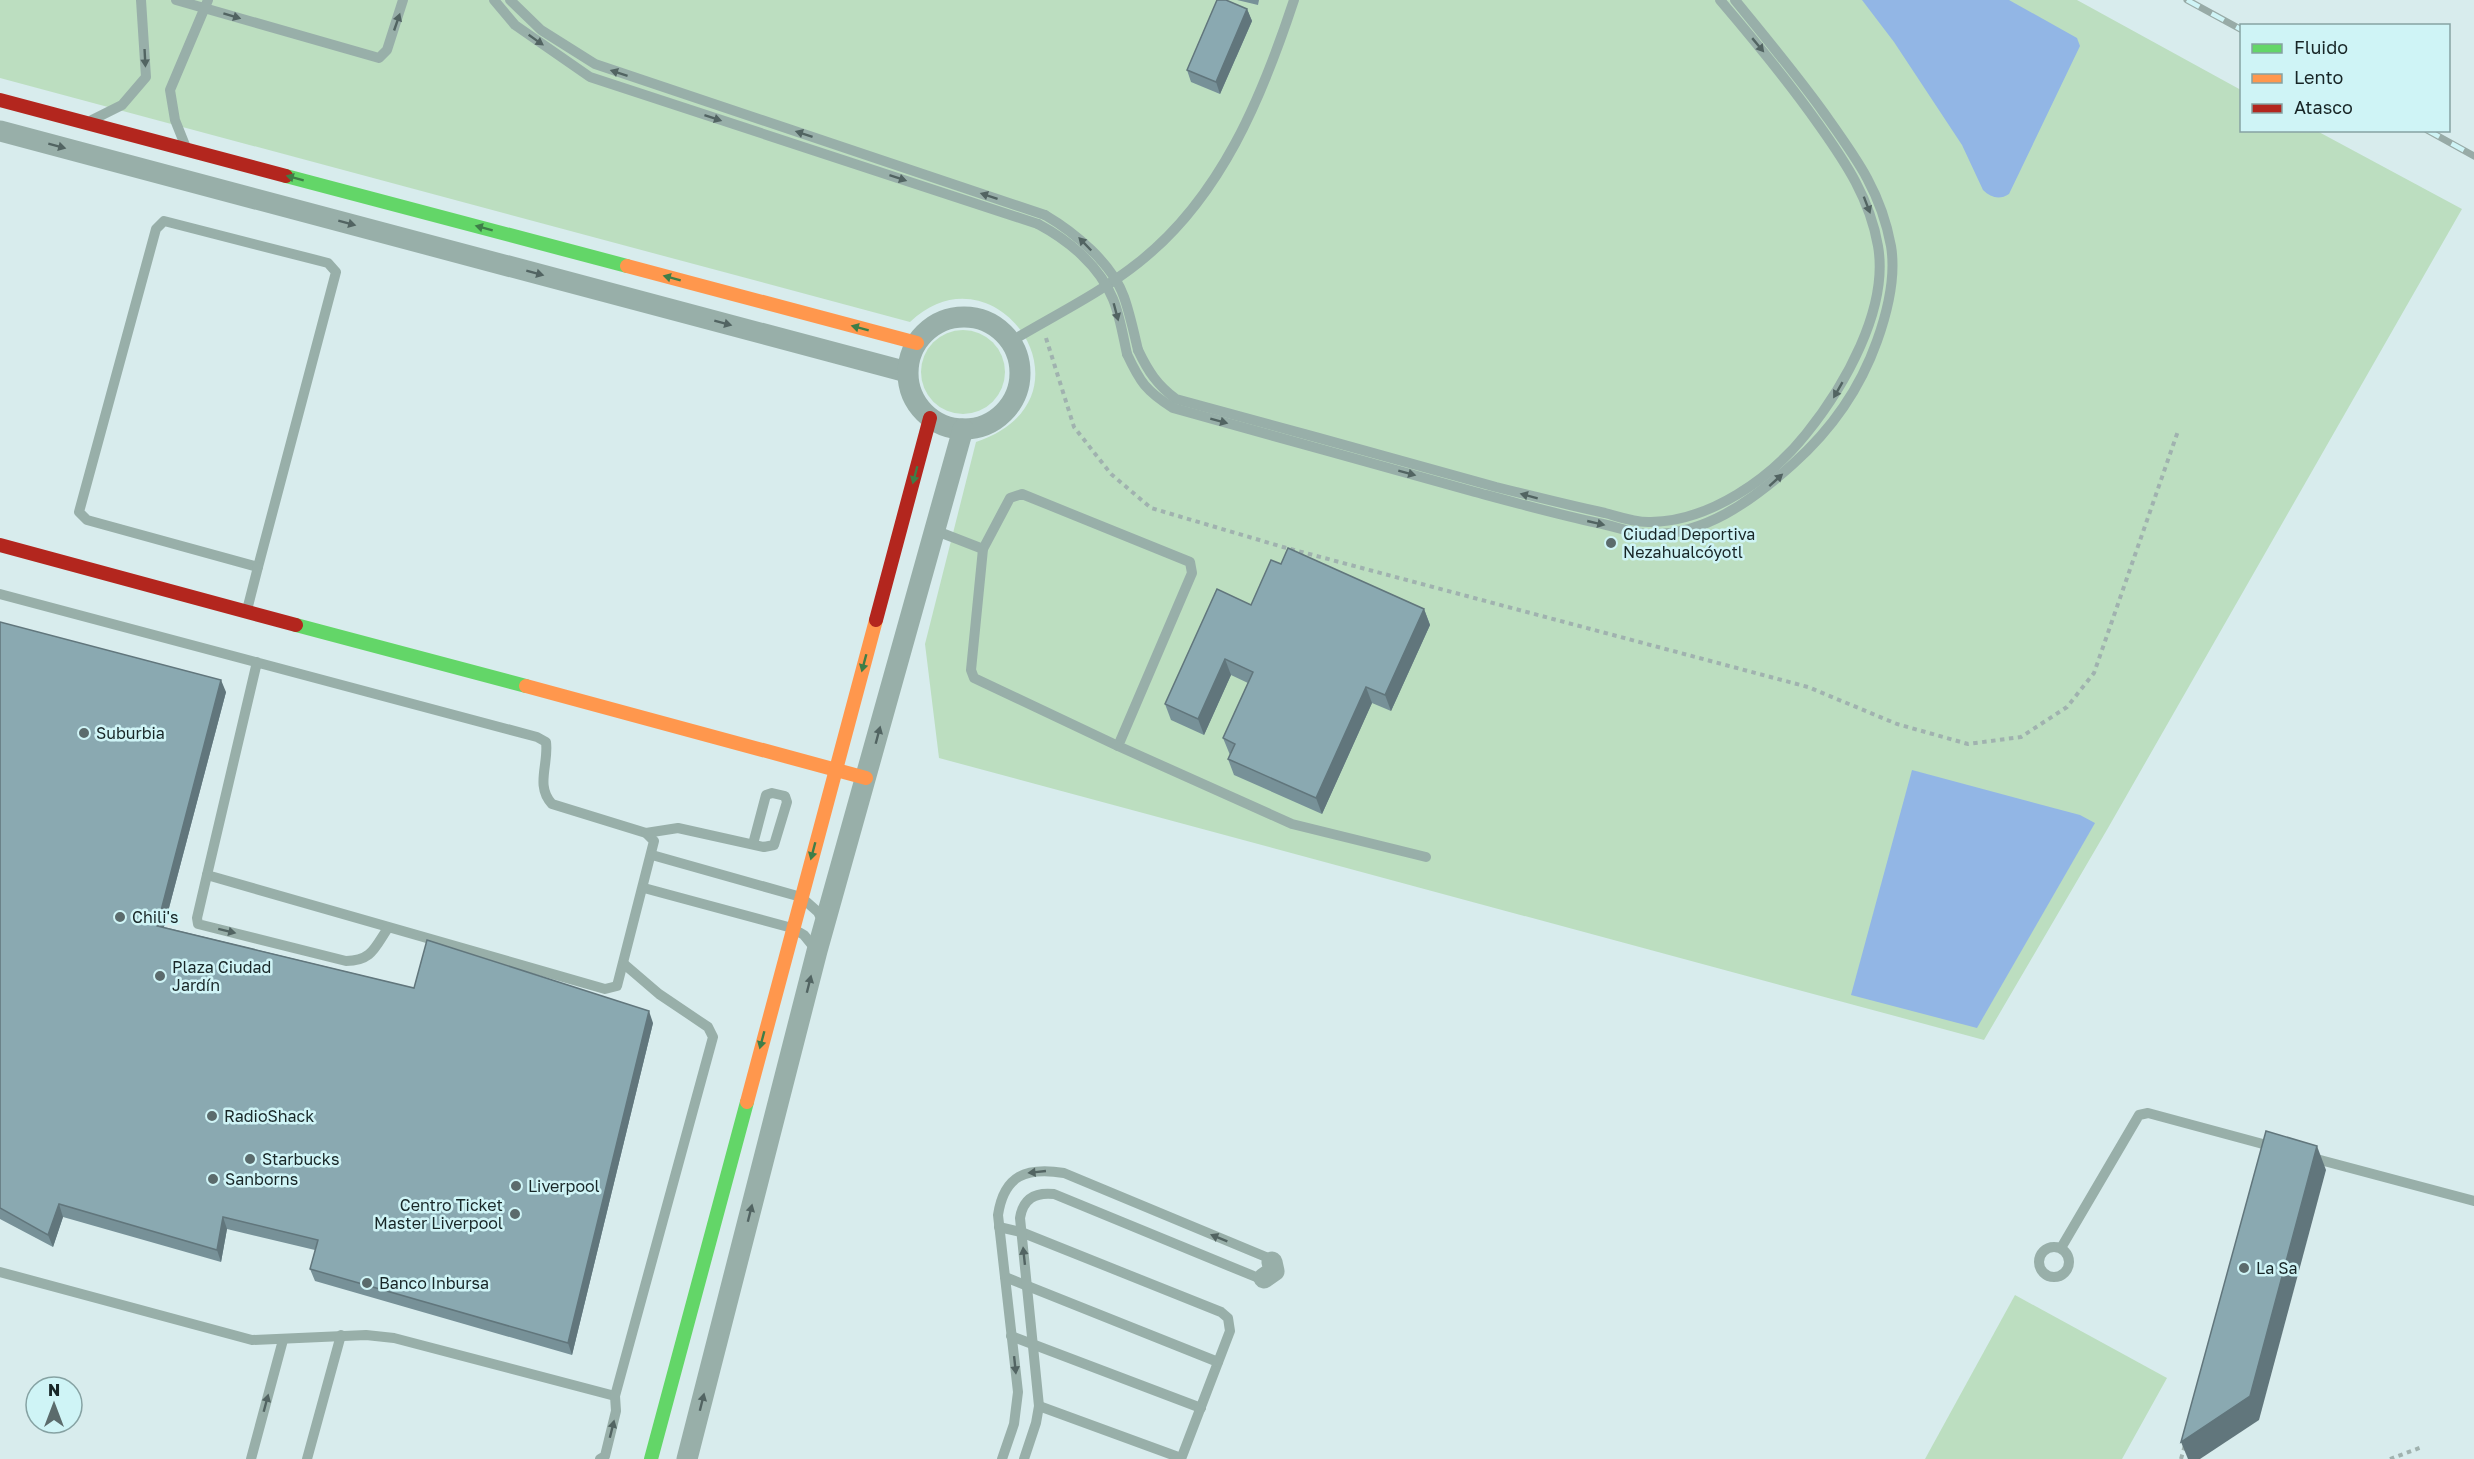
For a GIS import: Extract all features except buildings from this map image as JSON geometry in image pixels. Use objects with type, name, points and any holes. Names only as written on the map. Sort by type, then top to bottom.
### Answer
[{"type":"street","points":[[0,100],[917,343]]},
{"type":"street","points":[[0,131],[907,372]]},
{"type":"street","points":[[965,318],[982,320],[998,329],[1010,342],[1018,357],[1020,374],[1017,392],[1008,407],[996,419],[980,427],[963,429],[946,426],[930,418],[913,398],[907,372],[911,354],[917,343],[932,327],[948,320],[965,318]]},
{"type":"street","points":[[651,1459],[930,418]]},
{"type":"street","points":[[687,1459],[817,951],[963,429]]},
{"type":"street","points":[[0,545],[866,778]]},
{"type":"street","points":[[662,1417],[696,1427]]},
{"type":"lane","points":[[84,124],[122,105],[146,77],[141,0]]},
{"type":"lane","points":[[176,0],[207,4],[379,58],[387,50],[403,0]]},
{"type":"lane","points":[[494,0],[515,25],[590,77],[1041,219]]},
{"type":"lane","points":[[510,0],[541,30],[595,64],[1071,230],[1104,264],[1124,294],[1139,380],[1154,396],[1173,408],[1547,512],[1644,534],[1677,532],[1709,522],[1765,490],[1805,453],[1842,411],[1867,368],[1881,328],[1890,288],[1891,249],[1880,204],[1863,167],[1796,74],[1735,0]]},
{"type":"lane","points":[[1010,342],[1110,283],[1139,262],[1198,202],[1228,159],[1252,111],[1294,0]]},
{"type":"lane","points":[[1133,352],[1150,376],[1176,399],[1549,501],[1647,523],[1677,521],[1706,511],[1732,496],[1758,480],[1797,445],[1830,404],[1854,363],[1868,325],[1878,287],[1879,249],[1869,208],[1852,172],[1787,80],[1720,0]]},
{"type":"lane","points":[[186,148],[175,120],[170,90],[207,4]]},
{"type":"lane","points":[[246,613],[336,272],[328,263],[164,221],[156,229],[79,512],[87,520],[258,567]]},
{"type":"lane","points":[[1118,746],[1192,573],[1190,562],[1022,494],[1010,498],[983,549],[971,670],[974,678],[1118,746],[1292,824],[1426,857]]},
{"type":"lane","points":[[934,530],[983,549]]},
{"type":"lane","points":[[0,594],[537,737],[546,742],[548,753],[542,786],[544,796],[552,804],[646,833],[678,828],[764,847],[774,845],[787,802],[785,796],[772,793],[766,795],[753,844]]},
{"type":"lane","points":[[257,662],[197,918],[198,924],[346,961],[358,961],[370,956],[388,928]]},
{"type":"lane","points":[[207,875],[605,989],[617,986],[644,888],[654,841],[646,833]]},
{"type":"lane","points":[[652,855],[801,897],[818,912],[825,924]]},
{"type":"lane","points":[[644,888],[792,928],[804,935],[817,951]]},
{"type":"lane","points":[[600,1459],[605,1456],[616,1411],[615,1396],[713,1037],[711,1030],[659,994],[624,964]]},
{"type":"lane","points":[[2061,1248],[2139,1115],[2148,1113],[2474,1201]]},
{"type":"lane","points":[[1002,1459],[1017,1408],[998,1215],[1001,1199],[1008,1185],[1018,1177],[1032,1171],[1064,1173],[1266,1257],[1268,1270],[1256,1276],[1054,1194],[1042,1192],[1030,1197],[1022,1205],[1020,1218],[1039,1406],[1028,1458]]},
{"type":"lane","points":[[999,1227],[1021,1232],[1221,1312],[1228,1318],[1230,1331],[1181,1459],[1039,1406]]},
{"type":"lane","points":[[0,1272],[252,1340],[366,1335],[410,1341],[615,1396]]},
{"type":"lane","points":[[1005,1277],[1218,1362]]},
{"type":"lane","points":[[307,1459],[341,1335]]},
{"type":"lane","points":[[1011,1336],[1201,1408]]},
{"type":"lane","points":[[251,1459],[284,1340]]},
{"type":"path","points":[[1041,323],[1074,427],[1110,474],[1151,508],[1306,554],[1808,687],[1897,724],[1968,744],[2021,737],[2067,707],[2094,674],[2178,431]]},
{"type":"path","points":[[2181,1459],[2187,1437]]},
{"type":"path","points":[[2390,1459],[2422,1447]]},
{"type":"green space","name":"Ciudad Deportiva Nezahualcóyotl","points":[[0,0],[2077,0],[2240,89],[2240,132],[2319,132],[2462,209],[1984,1040],[939,758],[925,644],[976,442],[1014,421],[1032,393],[1034,363],[1024,335],[1003,312],[975,300],[943,302],[910,322],[0,78]]},
{"type":"green space","points":[[963,330],[979,333],[993,342],[1002,356],[1005,372],[1002,388],[993,402],[979,411],[963,414],[947,411],[933,402],[924,388],[921,372],[924,356],[933,342],[947,333]]},
{"type":"green space","points":[[2015,1295],[2167,1378],[2122,1459],[1925,1459]]},
{"type":"water","points":[[1862,0],[2009,0],[2077,38],[2080,46],[2009,194],[1996,197],[1983,190],[1962,145],[1894,42]]},
{"type":"water","points":[[1912,770],[2080,815],[2095,823],[1977,1028],[1851,995]]},
{"type":"railway","points":[[2187,0],[2240,29]]},
{"type":"railway","points":[[2431,132],[2474,156]]},
{"type":"traffic: fast","points":[[286,176],[627,266]]},
{"type":"traffic: fast","points":[[296,625],[526,686]]},
{"type":"traffic: fast","points":[[651,1459],[747,1102]]},
{"type":"traffic: slow","points":[[627,266],[917,343]]},
{"type":"traffic: slow","points":[[747,1102],[876,620]]},
{"type":"traffic: slow","points":[[526,686],[866,778]]},
{"type":"traffic: jam","points":[[0,100],[286,176]]},
{"type":"traffic: jam","points":[[876,620],[930,418]]},
{"type":"traffic: jam","points":[[0,545],[296,625]]},
{"type":"place","name":"Ciudad Deportiva Nezahualcóyotl","points":[[1611,543]]},
{"type":"place","name":"Suburbia","points":[[84,733]]},
{"type":"place","name":"Chili's","points":[[120,917]]},
{"type":"place","name":"Plaza Ciudad Jardín","points":[[160,976]]},
{"type":"place","name":"RadioShack","points":[[212,1116]]},
{"type":"place","name":"Starbucks","points":[[250,1159]]},
{"type":"place","name":"Sanborns","points":[[213,1179]]},
{"type":"place","name":"Liverpool","points":[[516,1186]]},
{"type":"place","name":"Centro Ticket Master Liverpool","points":[[515,1214]]},
{"type":"place","name":"La Sa","points":[[2244,1268]]},
{"type":"place","name":"Banco Inbursa","points":[[367,1283]]}]
